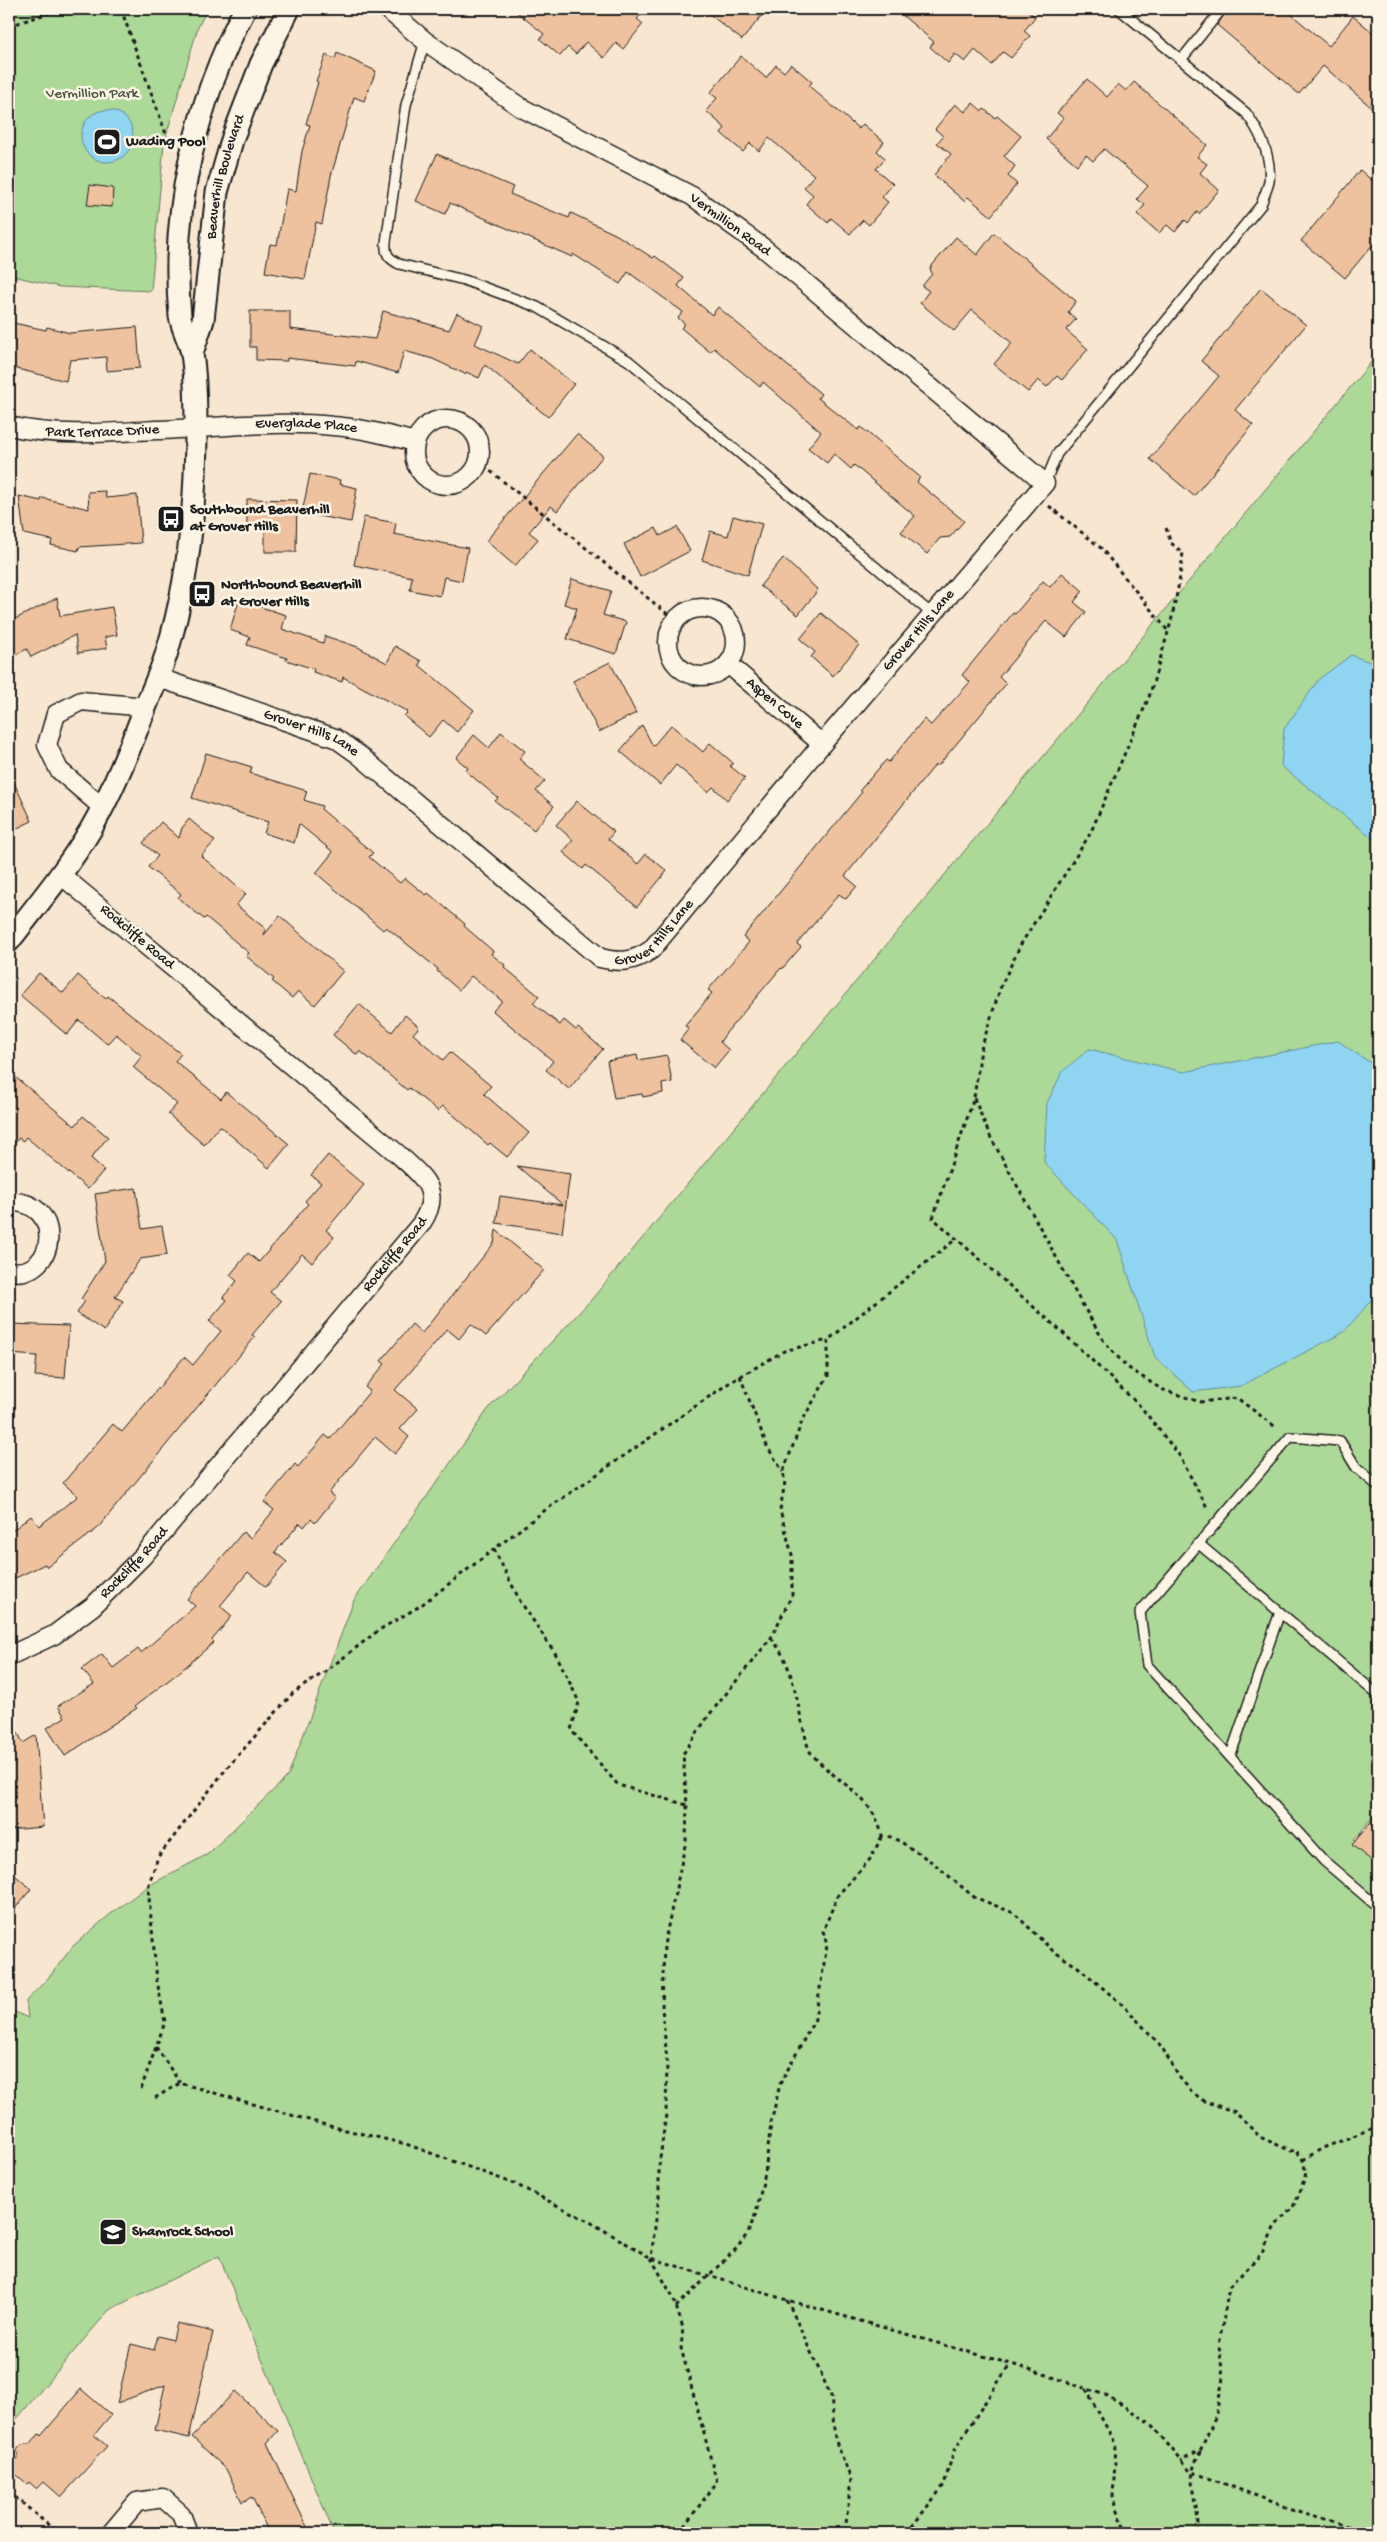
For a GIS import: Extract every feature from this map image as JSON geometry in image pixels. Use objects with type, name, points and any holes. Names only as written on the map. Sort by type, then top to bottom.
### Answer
[{"type":"street","name":"Beaverhill Boulevard","points":[[9,941],[61,874],[102,807],[127,757],[158,678],[182,592],[190,532],[196,429],[192,353],[180,319],[179,252],[185,189],[196,128],[224,49],[244,9]]},
{"type":"street","name":"Beaverhill Boulevard","points":[[192,353],[202,320],[217,192],[234,137],[261,64],[289,9]]},
{"type":"street","name":"Vermillion Road","points":[[387,9],[425,41],[520,107],[692,196],[765,249],[1040,489]]},
{"type":"street","points":[[450,419],[461,422],[470,429],[476,438],[480,449],[478,461],[474,470],[463,481],[448,485],[438,484],[428,480],[415,463],[415,442],[428,424],[450,419]]},
{"type":"street","name":"Everglade Place","points":[[196,429],[271,424],[333,426],[386,434],[415,442]]},
{"type":"street","name":"Park Terrace Drive","points":[[9,426],[36,432],[91,434],[196,429]]},
{"type":"street","name":"Grover Hills Lane","points":[[158,678],[334,738],[359,754],[600,958],[618,963],[636,960],[651,950],[822,744],[1040,489]]},
{"type":"street","points":[[704,608],[724,616],[735,634],[734,650],[728,664],[719,672],[708,676],[696,676],[685,672],[676,664],[670,654],[669,631],[675,620],[688,611],[704,608]]},
{"type":"street","name":"Aspen Cove","points":[[728,664],[822,744]]},
{"type":"street","points":[[102,807],[59,770],[47,745],[56,714],[81,701],[146,707]]},
{"type":"street","name":"Rockcliffe Road","points":[[9,1656],[54,1635],[93,1606],[143,1556],[421,1224],[430,1211],[432,1196],[422,1175],[399,1154],[61,874]]},
{"type":"street","points":[[9,1202],[19,1201],[30,1205],[40,1212],[47,1222],[49,1234],[48,1246],[43,1257],[35,1265],[25,1270],[9,1271]]},
{"type":"street","points":[[111,2533],[137,2502],[163,2498],[181,2514],[188,2533]]},
{"type":"lane","points":[[1040,489],[1056,454],[1261,204],[1269,182],[1267,157],[1260,133],[1246,113],[1119,9]]},
{"type":"lane","points":[[1181,60],[1222,9]]},
{"type":"lane","points":[[425,41],[406,105],[386,242],[385,252],[390,259],[399,264],[464,280],[537,307],[629,361],[932,614]]},
{"type":"lane","points":[[1378,1486],[1356,1467],[1340,1441],[1290,1438],[1140,1612],[1148,1665],[1324,1861],[1378,1907]]},
{"type":"lane","points":[[1199,1544],[1378,1695]]},
{"type":"lane","points":[[1230,1757],[1280,1612]]},
{"type":"path","points":[[9,26],[60,9]]},
{"type":"path","points":[[121,9],[170,145]]},
{"type":"path","points":[[478,461],[675,620]]},
{"type":"path","points":[[1040,489],[1101,548],[1168,631]]},
{"type":"path","points":[[1166,528],[1170,543],[1183,553],[1179,583],[1168,631],[1149,697],[1090,834],[1022,944],[1000,986],[981,1049],[974,1098],[933,1218],[1062,1332],[1140,1407],[1179,1455],[1216,1524]]},
{"type":"path","points":[[974,1098],[991,1138],[1078,1296],[1106,1343],[1127,1367],[1161,1389],[1200,1402],[1237,1398],[1290,1438]]},
{"type":"path","points":[[141,2089],[165,2022],[157,1981],[148,1886],[158,1857],[226,1770],[293,1693],[379,1630],[420,1606],[544,1511],[740,1376],[784,1351],[828,1340],[956,1239]]},
{"type":"path","points":[[783,1472],[803,1419],[828,1376],[828,1340]]},
{"type":"path","points":[[679,2533],[717,2482],[681,2348],[683,2328],[676,2307],[651,2258],[659,2196],[659,2166],[666,2114],[667,2060],[662,2008],[664,1945],[686,1841],[687,1805],[683,1754],[710,1715],[771,1638],[792,1595],[792,1555],[780,1510],[785,1482],[783,1472],[767,1446],[740,1376]]},
{"type":"path","points":[[494,1549],[520,1601],[557,1656],[579,1702],[571,1730],[618,1785],[687,1805]]},
{"type":"path","points":[[676,2307],[737,2248],[748,2233],[756,2213],[766,2174],[771,2123],[780,2084],[815,2019],[827,1945],[824,1931],[838,1895],[871,1858],[882,1836],[880,1825],[864,1802],[809,1752],[792,1677],[782,1651],[771,1638]]},
{"type":"path","points":[[882,1836],[891,1837],[932,1862],[974,1897],[1014,1913],[1053,1951],[1078,1968],[1124,2006],[1161,2046],[1179,2077],[1192,2092],[1204,2100],[1235,2112],[1260,2137],[1291,2151],[1296,2150],[1303,2160],[1306,2173],[1293,2207],[1275,2226],[1254,2264],[1229,2288],[1219,2345],[1223,2378],[1216,2415],[1193,2472],[1194,2499],[1200,2520],[1197,2533]]},
{"type":"path","points":[[156,2047],[180,2083],[333,2127],[406,2144],[515,2184],[590,2222],[651,2258],[787,2300],[1010,2364],[1108,2396],[1150,2423],[1181,2461],[1193,2472],[1289,2508],[1370,2533]]},
{"type":"path","points":[[155,2098],[180,2083]]},
{"type":"path","points":[[1303,2160],[1323,2148],[1378,2126]]},
{"type":"path","points":[[787,2300],[831,2396],[835,2439],[851,2479],[845,2533]]},
{"type":"path","points":[[906,2533],[944,2485],[954,2450],[1010,2364]]},
{"type":"path","points":[[1086,2389],[1116,2445],[1113,2496],[1126,2533]]},
{"type":"path","points":[[1181,2461],[1201,2449]]},
{"type":"path","points":[[9,2492],[58,2533]]},
{"type":"green space","name":"Vermillion Park","points":[[9,9],[207,9],[198,27],[164,143],[151,291],[60,287],[9,275]]},
{"type":"green space","points":[[1378,354],[1378,1810],[1354,1840],[1378,1860],[1378,2533],[334,2533],[219,2256],[109,2310],[9,2428],[9,2009],[28,2018],[26,2001],[50,1976],[73,1946],[108,1916],[148,1886],[208,1854],[288,1776],[354,1600],[489,1408],[591,1300]]},
{"type":"water","name":"Wading Pool","points":[[102,110],[112,110],[122,114],[129,121],[133,136],[129,151],[122,158],[112,162],[102,162],[92,158],[85,151],[81,141],[81,131],[85,121],[92,114]]},
{"type":"water","points":[[1351,655],[1378,665],[1378,849],[1375,840],[1281,766],[1284,729],[1319,679]]},
{"type":"water","points":[[1338,1041],[1378,1068],[1378,1292],[1344,1332],[1241,1386],[1193,1392],[1155,1357],[1117,1240],[1044,1162],[1047,1103],[1062,1072],[1089,1049],[1184,1072]]},
{"type":"building","points":[[513,9],[646,9],[637,19],[643,24],[623,49],[616,43],[604,58],[586,42],[576,54],[568,47],[560,56],[540,39],[544,34]]},
{"type":"building","points":[[703,9],[767,9],[742,40]]},
{"type":"building","points":[[895,9],[1026,9],[1035,17],[1024,31],[1030,36],[1011,58],[1003,52],[992,65],[975,50],[965,62],[955,54],[948,63],[930,47],[934,42]]},
{"type":"building","points":[[1228,9],[1285,9],[1329,46],[1353,16],[1378,37],[1378,113],[1323,66],[1299,94],[1217,25]]},
{"type":"building","points":[[337,53],[376,71],[364,101],[354,97],[331,176],[322,224],[316,222],[305,279],[265,272],[270,244],[277,245],[287,189],[296,191],[302,151],[310,125],[306,124],[318,82],[316,81],[326,55],[335,59]]},
{"type":"building","points":[[741,56],[766,78],[776,65],[784,72],[791,64],[812,82],[809,86],[859,129],[863,124],[884,142],[877,151],[885,158],[876,169],[893,184],[882,197],[888,202],[869,225],[863,220],[850,234],[831,218],[828,223],[806,204],[813,195],[804,187],[814,175],[769,138],[759,151],[750,143],[743,152],[721,133],[725,128],[706,111],[717,98],[710,93]]},
{"type":"building","points":[[1087,79],[1107,97],[1118,84],[1126,91],[1134,82],[1207,145],[1197,157],[1207,164],[1200,173],[1219,190],[1199,214],[1197,212],[1188,223],[1185,220],[1175,232],[1167,225],[1159,233],[1137,214],[1145,205],[1137,199],[1148,186],[1104,149],[1093,161],[1086,155],[1077,165],[1046,139],[1063,118],[1057,113]]},
{"type":"building","points":[[973,103],[982,111],[984,109],[995,118],[997,116],[1021,136],[1004,156],[1015,166],[1008,176],[1017,184],[991,216],[968,197],[964,201],[934,175],[951,154],[937,143],[943,136],[935,129],[955,104],[965,112]]},
{"type":"building","points":[[437,154],[513,187],[510,194],[569,218],[571,213],[617,235],[653,258],[655,256],[684,278],[678,286],[712,315],[718,307],[821,394],[818,398],[858,430],[861,427],[920,477],[917,482],[964,521],[950,537],[940,538],[927,554],[901,532],[915,516],[854,465],[851,469],[834,454],[827,463],[808,448],[821,432],[763,382],[760,387],[714,348],[710,352],[681,328],[685,324],[678,318],[683,312],[628,272],[620,284],[573,254],[572,257],[450,203],[445,214],[416,201]]},
{"type":"building","points":[[1360,170],[1378,186],[1378,238],[1345,278],[1301,241]]},
{"type":"building","points":[[90,185],[113,188],[112,207],[87,205]]},
{"type":"building","points":[[994,233],[1076,301],[1068,312],[1076,319],[1066,330],[1088,349],[1062,380],[1057,376],[1047,387],[1038,380],[1028,392],[994,364],[1012,343],[972,310],[954,331],[920,303],[929,291],[922,286],[932,274],[930,268],[956,237],[977,255]]},
{"type":"building","points":[[1261,288],[1306,325],[1235,410],[1253,425],[1194,496],[1150,459],[1219,376],[1201,361]]},
{"type":"building","points":[[250,311],[290,311],[290,329],[375,339],[383,311],[449,330],[457,313],[483,326],[475,344],[518,364],[530,349],[574,384],[548,417],[485,365],[479,378],[466,372],[465,374],[433,359],[404,351],[398,373],[356,361],[355,366],[287,358],[287,361],[256,360],[256,347],[250,347]]},
{"type":"building","points":[[9,322],[46,330],[47,327],[70,333],[137,327],[140,368],[107,371],[106,357],[70,360],[66,381],[9,367]]},
{"type":"building","points":[[577,434],[603,456],[557,511],[551,506],[529,532],[538,539],[515,566],[486,541]]},
{"type":"building","points":[[310,474],[340,480],[339,484],[357,488],[351,522],[302,513]]},
{"type":"building","points":[[105,491],[106,498],[137,495],[141,543],[79,547],[78,551],[51,545],[52,540],[24,534],[19,496],[41,501],[42,498],[89,509],[88,492]]},
{"type":"building","points":[[247,499],[297,500],[296,552],[265,552],[265,524],[247,524]]},
{"type":"building","points":[[733,516],[762,524],[748,575],[702,560],[710,531],[728,536]]},
{"type":"building","points":[[364,517],[396,523],[394,534],[468,548],[462,581],[444,577],[440,596],[410,590],[412,577],[354,565]]},
{"type":"building","points":[[677,527],[690,551],[640,577],[624,544],[656,528],[660,536]]},
{"type":"building","points":[[783,558],[818,590],[798,615],[760,586]]},
{"type":"building","points":[[1062,573],[1083,591],[1074,602],[1086,612],[1066,637],[1046,621],[999,677],[1006,684],[938,766],[936,764],[845,876],[857,886],[846,899],[839,894],[797,944],[801,947],[726,1033],[720,1042],[729,1050],[714,1068],[680,1040],[689,1028],[685,1026],[712,993],[708,990],[749,942],[743,937],[886,760],[889,762],[924,719],[931,725],[970,682],[962,675],[1013,613],[1015,614],[1043,581],[1050,587]]},
{"type":"building","points":[[572,579],[611,591],[603,615],[626,622],[616,654],[567,639],[577,608],[564,604]]},
{"type":"building","points":[[57,598],[60,616],[112,607],[117,635],[105,637],[107,648],[78,653],[75,635],[31,657],[27,649],[9,658],[9,622]]},
{"type":"building","points":[[239,600],[286,615],[282,629],[323,643],[325,636],[358,647],[387,663],[395,646],[421,661],[419,665],[474,710],[457,732],[443,720],[429,737],[404,716],[408,712],[343,677],[342,682],[313,672],[314,669],[286,660],[287,658],[247,645],[250,637],[230,630]]},
{"type":"building","points":[[821,613],[859,645],[833,676],[811,657],[815,652],[800,639]]},
{"type":"building","points":[[610,662],[636,713],[599,732],[573,681]]},
{"type":"building","points":[[642,725],[653,746],[671,725],[703,752],[710,743],[733,763],[730,766],[745,778],[727,800],[713,787],[708,792],[676,765],[660,785],[620,751]]},
{"type":"building","points":[[501,732],[525,751],[519,759],[545,781],[536,791],[554,806],[534,830],[495,801],[498,798],[466,771],[468,768],[456,758],[474,735],[489,748]]},
{"type":"building","points":[[206,753],[252,767],[250,773],[307,791],[304,800],[322,806],[321,809],[373,853],[369,857],[400,883],[405,878],[426,895],[428,893],[465,924],[464,926],[493,951],[491,954],[505,965],[504,967],[539,996],[533,1003],[560,1025],[564,1020],[576,1030],[578,1028],[603,1049],[569,1089],[546,1070],[553,1061],[493,1011],[502,1001],[471,976],[459,990],[437,971],[438,969],[386,927],[383,930],[316,873],[333,852],[299,824],[294,843],[264,833],[268,822],[192,798]]},
{"type":"building","points":[[9,772],[32,821],[9,832]]},
{"type":"building","points":[[577,801],[614,832],[608,839],[638,864],[646,854],[667,871],[637,907],[586,865],[583,869],[563,852],[573,840],[556,825]]},
{"type":"building","points":[[189,819],[215,841],[201,856],[246,894],[236,905],[266,929],[264,935],[280,916],[343,971],[315,1005],[298,991],[292,998],[272,981],[274,979],[246,956],[249,953],[206,917],[204,919],[178,898],[181,894],[148,867],[158,856],[143,843],[161,822],[179,838],[182,828]]},
{"type":"building","points":[[39,973],[63,993],[78,975],[106,999],[108,996],[181,1054],[175,1061],[221,1099],[226,1092],[289,1144],[269,1168],[220,1126],[204,1145],[168,1114],[177,1104],[133,1067],[142,1056],[116,1034],[107,1044],[79,1020],[67,1035],[20,995]]},
{"type":"building","points":[[359,1004],[392,1032],[405,1015],[419,1027],[413,1034],[443,1060],[450,1052],[491,1086],[484,1094],[529,1133],[507,1157],[490,1143],[488,1145],[443,1106],[438,1111],[409,1088],[407,1090],[360,1051],[357,1055],[333,1035]]},
{"type":"building","points":[[637,1055],[638,1060],[667,1055],[672,1082],[662,1084],[663,1093],[643,1097],[642,1094],[614,1098],[607,1061]]},
{"type":"building","points":[[9,1072],[75,1126],[83,1116],[108,1137],[91,1158],[104,1170],[88,1189],[26,1137],[23,1141],[19,1138],[9,1151]]},
{"type":"building","points":[[328,1155],[364,1185],[326,1230],[334,1237],[312,1263],[302,1254],[270,1292],[281,1301],[252,1335],[255,1337],[97,1529],[47,1567],[45,1564],[9,1581],[9,1533],[31,1516],[39,1526],[78,1496],[63,1483],[113,1424],[122,1432],[184,1357],[193,1365],[221,1331],[209,1321],[227,1300],[223,1297],[237,1281],[230,1275],[248,1253],[259,1262],[308,1204],[305,1201],[321,1183],[311,1175]]},
{"type":"building","points":[[517,1166],[570,1174],[562,1233],[496,1223],[500,1196],[563,1205]]},
{"type":"building","points":[[136,1188],[142,1229],[162,1226],[167,1255],[140,1259],[115,1297],[123,1301],[104,1331],[77,1313],[85,1301],[81,1299],[105,1261],[95,1194]]},
{"type":"building","points":[[496,1230],[544,1270],[486,1336],[471,1324],[459,1339],[447,1329],[395,1390],[418,1409],[400,1429],[409,1437],[395,1454],[375,1437],[329,1493],[335,1498],[315,1523],[311,1519],[304,1527],[300,1523],[275,1552],[287,1562],[266,1587],[248,1572],[220,1606],[232,1616],[212,1640],[214,1642],[182,1670],[135,1706],[137,1708],[65,1756],[47,1728],[65,1717],[58,1706],[94,1684],[82,1669],[102,1654],[113,1668],[138,1649],[141,1653],[195,1606],[187,1599],[243,1532],[251,1538],[274,1510],[264,1502],[295,1464],[298,1467],[325,1435],[330,1439],[370,1391],[365,1387],[385,1364],[381,1361],[412,1324],[422,1333],[494,1243]]},
{"type":"building","points":[[9,1324],[69,1326],[65,1378],[35,1376],[37,1356],[9,1354]]},
{"type":"building","points":[[9,1715],[23,1743],[36,1735],[43,1827],[9,1830]]},
{"type":"building","points":[[1378,1813],[1378,1866],[1352,1845]]},
{"type":"building","points":[[9,1870],[31,1889],[9,1916]]},
{"type":"building","points":[[177,2323],[213,2332],[189,2438],[155,2430],[165,2385],[117,2403],[131,2344],[154,2350],[158,2336],[173,2340]]},
{"type":"building","points":[[81,2389],[111,2415],[94,2435],[107,2446],[61,2497],[44,2482],[37,2489],[29,2482],[27,2484],[9,2468],[18,2458],[17,2450],[21,2445],[30,2444],[39,2434],[41,2436]]},
{"type":"building","points":[[235,2391],[278,2431],[267,2443],[310,2533],[269,2533],[252,2497],[242,2502],[226,2469],[192,2437]]},
{"type":"place","name":"Wading Pool","points":[[107,142]]},
{"type":"place","name":"Southbound Beaverhill at Grover Hills","points":[[171,519]]},
{"type":"place","name":"Northbound Beaverhill at Grover Hills","points":[[202,594]]},
{"type":"place","name":"Shamrock School","points":[[113,2232]]}]
